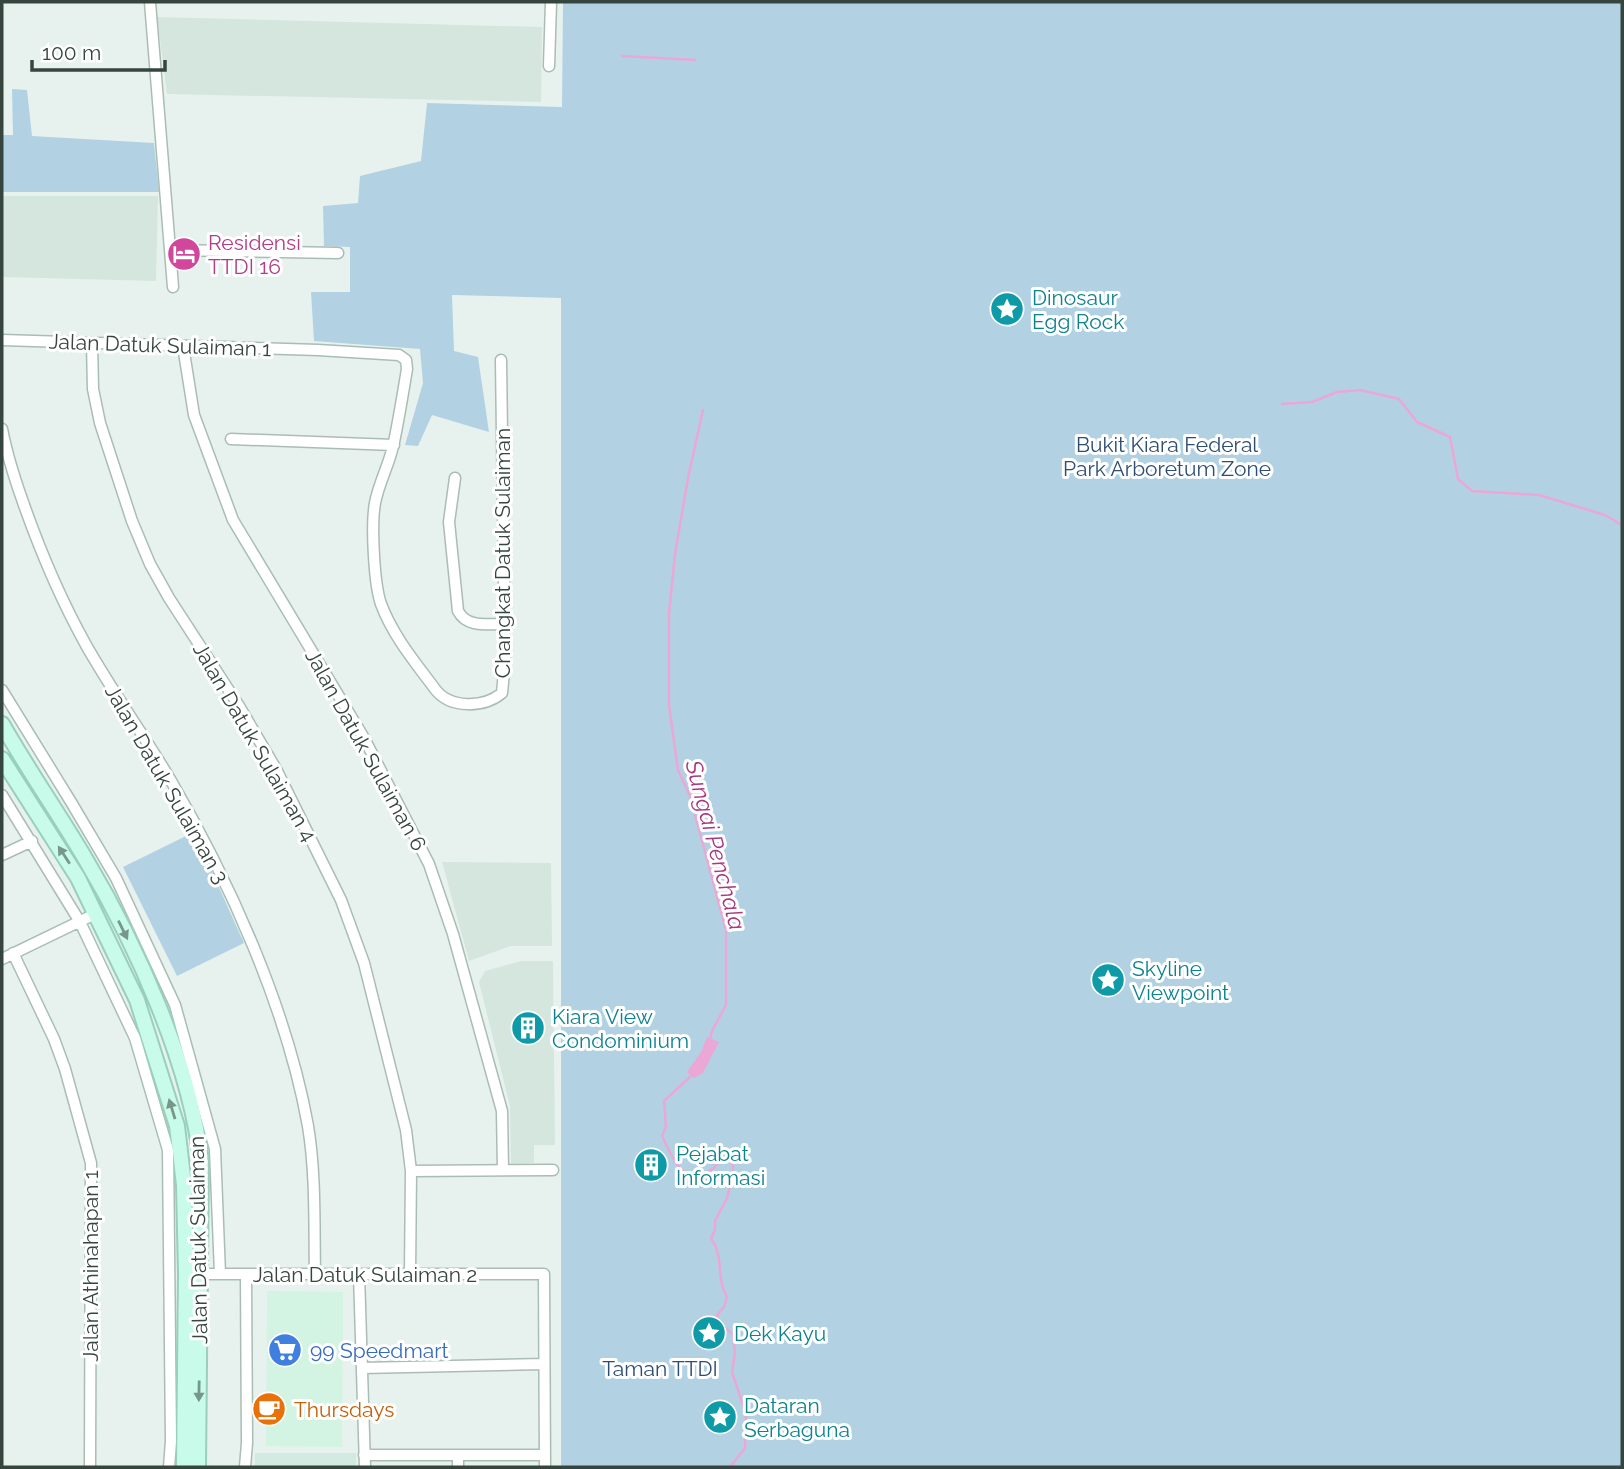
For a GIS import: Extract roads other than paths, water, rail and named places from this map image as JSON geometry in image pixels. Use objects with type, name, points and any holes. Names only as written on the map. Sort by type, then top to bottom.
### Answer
[{"type":"main road","name":"Jalan Datuk Sulaiman","points":[[2,723],[102,888],[150,986],[186,1085],[199,1144],[184,1467]]},
{"type":"main road","name":"Jalan Datuk Sulaiman","points":[[2,759],[78,878],[136,1000],[177,1126],[193,1274],[198,1467]]},
{"type":"main road","points":[[161,1075],[173,1081],[176,1079],[171,1042]]},
{"type":"street","points":[[150,2],[173,287]]},
{"type":"street","points":[[549,66],[551,2]]},
{"type":"street","points":[[170,250],[338,253]]},
{"type":"street","name":"Jalan Datuk Sulaiman 1","points":[[2,340],[318,350]]},
{"type":"street","name":"Jalan Datuk Sulaiman 4","points":[[92,343],[93,389],[100,423],[132,521],[150,564],[270,758],[341,900],[364,963],[406,1130],[411,1171],[410,1274]]},
{"type":"street","name":"Jalan Datuk Sulaiman 6","points":[[183,346],[194,415],[233,520],[364,738],[429,864],[453,934],[502,1111],[503,1170]]},
{"type":"street","name":"Changkat Datuk Sulaiman","points":[[318,350],[399,355],[406,360],[407,369],[394,445],[375,504],[375,562],[380,602],[401,643],[441,697],[456,703],[485,702],[502,693],[505,624],[501,360]]},
{"type":"street","name":"Jalan Datuk Sulaiman 3","points":[[2,429],[15,479],[38,546],[65,604],[87,647],[170,780],[225,883],[272,995],[308,1126],[313,1172],[314,1274]]},
{"type":"street","points":[[231,439],[394,445]]},
{"type":"street","points":[[455,478],[449,522],[458,611],[468,623],[505,624]]},
{"type":"street","name":"Jalan Datuk Sulaiman","points":[[2,690],[116,878],[175,1005],[215,1149],[220,1274]]},
{"type":"street","name":"Jalan Datuk Sulaiman","points":[[2,795],[79,922],[135,1038],[168,1150],[169,1467]]},
{"type":"street","points":[[2,855],[32,841]]},
{"type":"street","points":[[59,887],[70,885],[78,878]]},
{"type":"street","points":[[2,958],[95,914]]},
{"type":"street","name":"Jalan Athinahapan 1","points":[[13,953],[54,1039],[65,1069],[90,1163],[90,1467]]},
{"type":"street","points":[[411,1171],[553,1170]]},
{"type":"street","name":"Jalan Datuk Sulaiman 2","points":[[193,1274],[544,1274],[544,1364]]},
{"type":"street","points":[[245,1467],[246,1274]]},
{"type":"street","points":[[359,1274],[365,1467]]},
{"type":"street","points":[[362,1368],[544,1364],[545,1467]]},
{"type":"street","points":[[364,1455],[545,1455]]},
{"type":"street","points":[[458,1455],[458,1467]]},
{"type":"waterway","points":[[622,56],[695,60]]},
{"type":"waterway","points":[[1282,404],[1312,402],[1337,392],[1360,390],[1399,399],[1417,422],[1450,437],[1458,479],[1472,491],[1539,495],[1605,515],[1622,525]]},
{"type":"waterway","name":"Sungai Penchala","points":[[703,410],[675,554],[669,614],[669,705],[678,770],[690,796],[726,930],[726,1005],[710,1039]]},
{"type":"waterway","name":"Sungai Penchala","points":[[692,1075],[664,1101],[666,1127],[662,1136],[675,1161],[684,1172],[696,1178],[714,1168],[722,1158],[733,1164],[727,1198],[715,1221],[711,1238],[718,1253],[721,1282],[727,1297],[724,1307],[717,1315],[718,1323],[733,1334],[735,1353],[732,1372],[746,1414],[745,1448],[730,1467]]},
{"type":"place","name":"Residensi TTDI 16","points":[[184,254]]},
{"type":"place","name":"Dinosaur Egg Rock","points":[[1007,309]]},
{"type":"place","name":"Skyline Viewpoint","points":[[1108,980]]},
{"type":"place","name":"Kiara View Condominium","points":[[528,1028]]},
{"type":"place","name":"Pejabat Informasi","points":[[651,1165]]},
{"type":"place","name":"Dek Kayu","points":[[709,1333]]},
{"type":"place","name":"99 Speedmart","points":[[285,1350]]},
{"type":"place","name":"Thursdays","points":[[269,1409]]},
{"type":"place","name":"Dataran Serbaguna","points":[[720,1417]]},
{"type":"park label","name":"Bukit Kiara Federal Park Arboretum Zone","points":[[1167,456]]},
{"type":"park label","name":"Taman TTDI","points":[[660,1368]]}]
